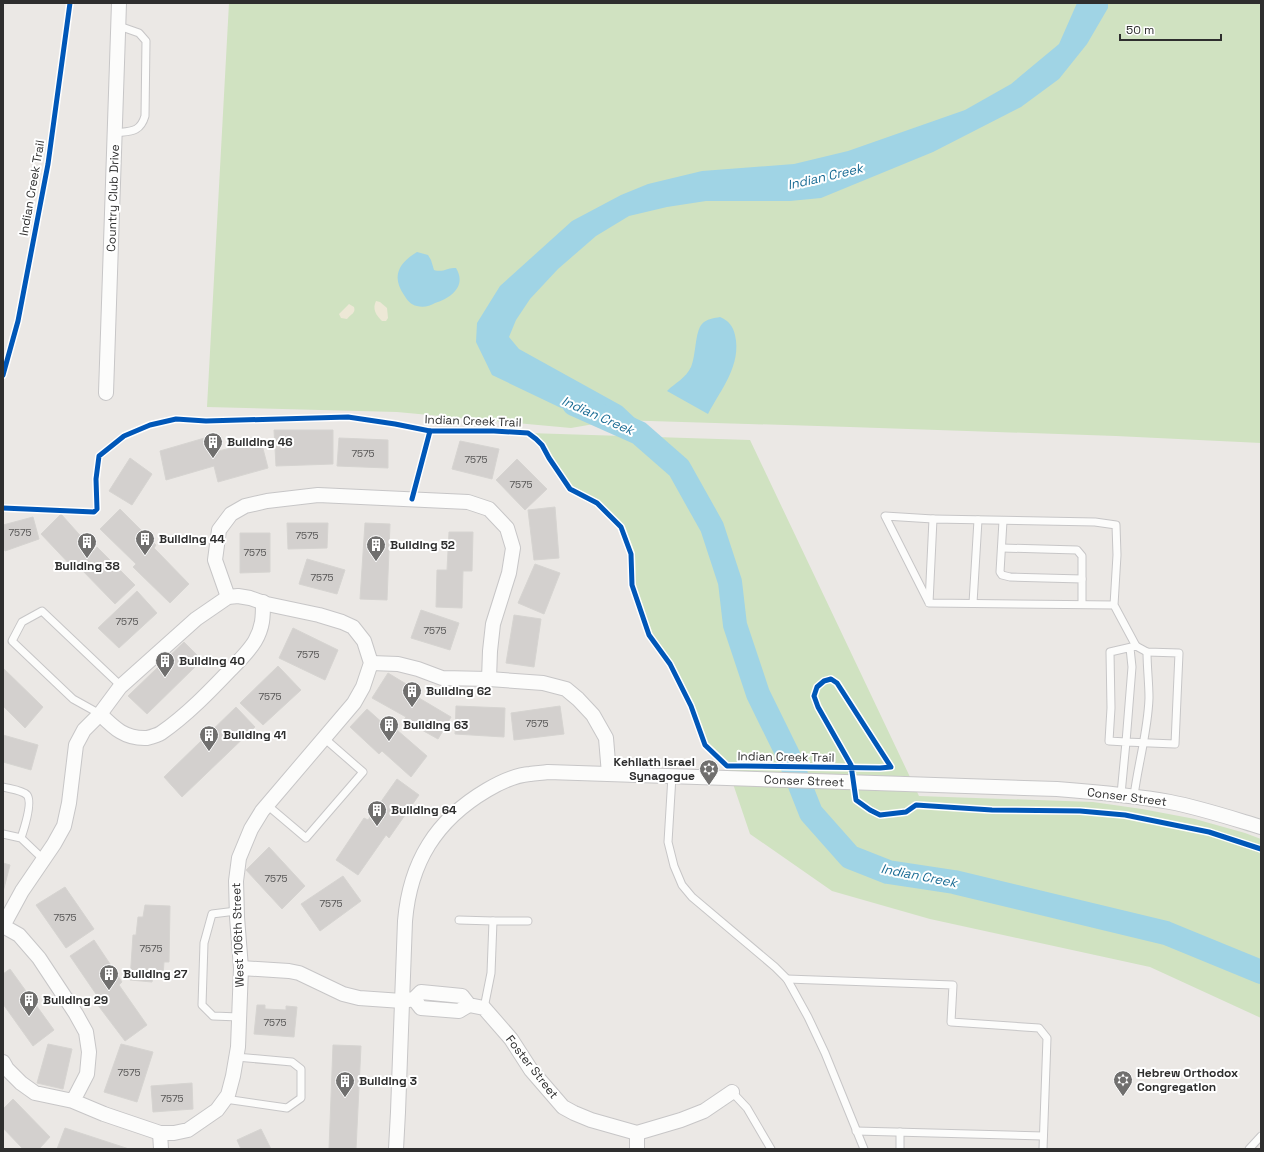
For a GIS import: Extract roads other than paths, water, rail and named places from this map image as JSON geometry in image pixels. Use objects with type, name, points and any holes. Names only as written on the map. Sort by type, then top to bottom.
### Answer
[{"type":"street","name":"Country Club Drive","points":[[106,393],[119,3]]},
{"type":"street","points":[[228,596],[215,560],[219,530],[231,514],[245,506],[267,501],[318,495],[468,502],[489,509],[507,528],[513,548],[509,573],[493,624],[489,679]]},
{"type":"street","points":[[74,1101],[87,1074],[89,1052],[86,1032],[76,1014],[39,958],[19,934],[3,926],[22,891],[64,826],[69,803],[76,745],[84,730],[100,714],[122,686],[196,619],[228,596],[238,596],[299,611],[319,614],[353,627],[364,640],[371,663],[398,664],[418,669],[442,678],[489,679],[543,683],[566,690],[578,699],[593,715],[606,738],[609,774]]},
{"type":"street","points":[[100,714],[117,731],[133,737],[148,738],[160,734],[197,703],[237,663],[255,641],[263,624],[263,602]]},
{"type":"street","name":"West 106th Street","points":[[4,1068],[35,1093],[74,1101],[104,1114],[160,1133],[174,1133],[188,1130],[218,1110],[228,1095],[238,1046],[241,968],[236,911],[236,881],[239,858],[251,829],[268,805],[354,703],[363,687],[371,663]]},
{"type":"street","name":"Conser Street","points":[[408,1000],[405,921],[406,906],[410,886],[417,867],[429,844],[436,833],[450,817],[472,798],[492,787],[528,774],[548,772],[1057,789],[1128,795],[1169,802],[1211,812],[1261,827]]},
{"type":"street","points":[[241,968],[299,973],[343,994],[359,998],[408,1000],[421,1008],[459,1011],[469,1005],[484,1008]]},
{"type":"street","points":[[396,1149],[408,1000]]},
{"type":"street","name":"Foster Street","points":[[484,1008],[511,1039],[531,1070],[563,1107],[591,1120],[637,1133]]},
{"type":"street","points":[[637,1149],[637,1133],[681,1120],[704,1111],[732,1092]]},
{"type":"street","points":[[160,1133],[161,1149]]},
{"type":"lane","points":[[115,133],[136,130],[142,124],[144,116],[146,41],[139,33],[119,26]]},
{"type":"lane","points":[[929,602],[885,516],[933,519],[1095,522],[1116,525],[1117,555],[1114,605],[1133,647],[1126,742],[1128,795]]},
{"type":"lane","points":[[929,602],[933,519]]},
{"type":"lane","points":[[973,603],[978,520]]},
{"type":"lane","points":[[1003,521],[1000,572],[1002,575],[1010,577],[1082,579]]},
{"type":"lane","points":[[1002,548],[1077,550],[1082,556],[1082,604]]},
{"type":"lane","points":[[929,602],[1114,605]]},
{"type":"lane","points":[[100,714],[73,699],[12,641],[22,622],[42,611],[122,686]]},
{"type":"lane","points":[[1133,647],[1147,652],[1179,653],[1175,744],[1109,741],[1111,708],[1110,652],[1133,647]]},
{"type":"lane","points":[[1128,795],[1137,773],[1144,743],[1149,699],[1147,652]]},
{"type":"lane","points":[[268,805],[306,838],[363,772],[324,738]]},
{"type":"lane","points":[[672,776],[668,842],[674,866],[682,885],[692,897],[775,966],[787,979],[808,1017],[825,1053],[864,1149]]},
{"type":"lane","points":[[3,787],[22,792],[28,796],[30,803],[22,838]]},
{"type":"lane","points":[[3,834],[22,838],[43,859]]},
{"type":"lane","points":[[236,911],[212,914],[204,943],[202,1005],[213,1016],[239,1017]]},
{"type":"lane","points":[[459,920],[528,921]]},
{"type":"lane","points":[[484,1008],[491,973],[493,921]]},
{"type":"lane","points":[[787,979],[954,985],[952,1022],[1039,1028],[1047,1038],[1043,1149]]},
{"type":"lane","points":[[225,1099],[287,1108],[301,1098],[301,1069],[292,1062],[236,1057]]},
{"type":"lane","points":[[732,1092],[747,1108],[771,1149]]},
{"type":"lane","points":[[856,1131],[1043,1136]]},
{"type":"lane","points":[[900,1132],[900,1149]]},
{"type":"lane","points":[[1249,1149],[1261,1136]]},
{"type":"water","points":[[1077,3],[1108,3],[1108,8],[1087,44],[1059,79],[1021,107],[933,152],[821,198],[790,201],[706,201],[667,207],[629,216],[596,236],[558,269],[530,299],[516,320],[509,337],[519,349],[622,406],[638,421],[617,420],[561,408],[492,375],[476,342],[477,323],[500,286],[572,221],[621,195],[648,184],[702,171],[794,164],[848,151],[965,110],[1011,84],[1059,44]]},
{"type":"water","points":[[417,252],[428,255],[434,270],[441,271],[456,268],[460,280],[456,290],[447,298],[422,307],[413,305],[409,302],[398,282],[399,270],[402,265]]},
{"type":"water","points":[[720,317],[726,320],[733,329],[735,335],[736,356],[729,376],[708,414],[667,391],[689,371],[693,362],[698,332],[702,324],[708,320]]},
{"type":"waterway","name":"Indian Creek","points":[[574,404],[639,433],[679,468],[712,527],[730,582],[735,625],[758,694],[788,755],[811,813],[850,857],[888,872],[954,882],[1166,933],[1261,972]]},
{"type":"place","name":"Building 46","points":[[213,459]]},
{"type":"place","name":"Building 44","points":[[145,556]]},
{"type":"place","name":"Building 38","points":[[87,559]]},
{"type":"place","name":"Building 52","points":[[376,562]]},
{"type":"place","name":"Building 40","points":[[165,678]]},
{"type":"place","name":"Building 62","points":[[412,708]]},
{"type":"place","name":"Building 63","points":[[389,742]]},
{"type":"place","name":"Building 41","points":[[209,752]]},
{"type":"place","name":"Kehilath Israel Synagogue","points":[[709,786]]},
{"type":"place","name":"Building 64","points":[[377,827]]},
{"type":"place","name":"Building 27","points":[[109,991]]},
{"type":"place","name":"Building 29","points":[[29,1017]]},
{"type":"place","name":"Hebrew Orthodox Congregation","points":[[1123,1097]]},
{"type":"place","name":"Building 3","points":[[345,1098]]}]
